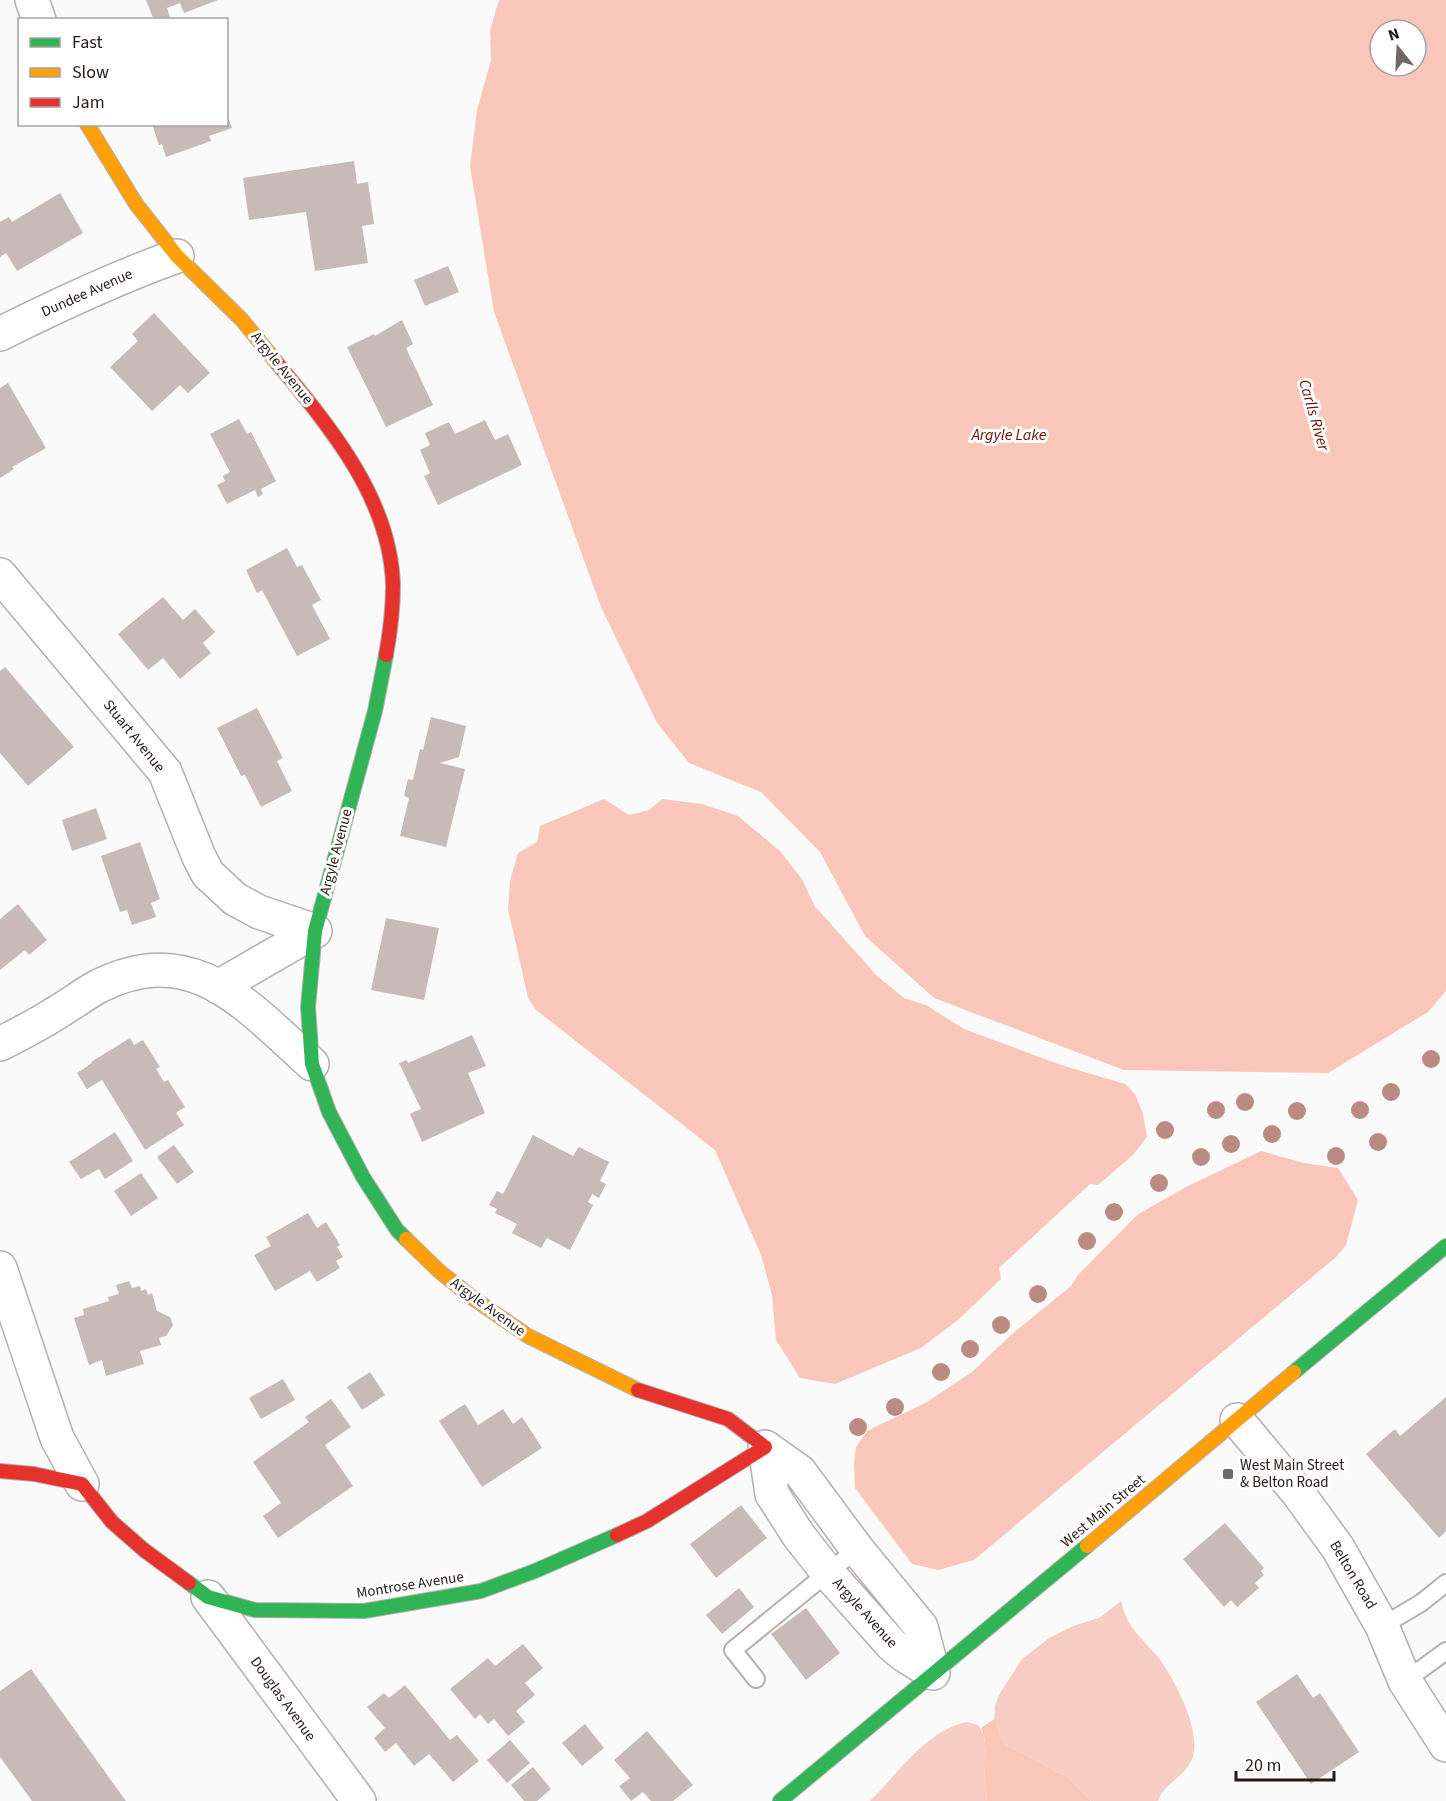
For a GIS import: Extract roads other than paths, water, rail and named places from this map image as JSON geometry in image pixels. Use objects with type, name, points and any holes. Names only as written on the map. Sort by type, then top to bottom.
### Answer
[{"type":"street","points":[[32,0],[38,18]]},
{"type":"street","name":"Argyle Avenue","points":[[88,126],[136,204],[177,256],[242,320],[309,401],[339,442],[363,480],[382,526],[390,556],[393,587],[389,636],[375,711],[315,931],[308,1008],[312,1064],[329,1112],[363,1177],[397,1230],[439,1271],[474,1299],[528,1336],[636,1389],[728,1419],[800,1472],[856,1549],[921,1627],[933,1673]]},
{"type":"street","name":"Dundee Avenue","points":[[0,334],[107,282],[177,256]]},
{"type":"street","name":"Stuart Avenue","points":[[0,575],[165,772],[198,857],[213,879],[235,899],[258,912],[315,931]]},
{"type":"street","points":[[218,987],[315,931]]},
{"type":"street","points":[[0,1044],[39,1024],[98,986],[148,970],[166,969],[189,972],[204,978],[246,1004],[312,1064]]},
{"type":"street","name":"West Main Street","points":[[783,1800],[1446,1246]]},
{"type":"street","points":[[0,1268],[57,1438],[82,1484]]},
{"type":"street","name":"Belton Road","points":[[1238,1420],[1298,1493],[1338,1548],[1382,1626],[1405,1681],[1446,1744]]},
{"type":"street","name":"Argyle Avenue","points":[[765,1447],[772,1494],[800,1536],[828,1573],[892,1645],[933,1673]]},
{"type":"street","name":"Montrose Avenue","points":[[82,1484],[112,1522],[144,1550],[207,1597],[255,1610],[364,1611],[481,1591],[535,1571],[647,1521],[765,1447]]},
{"type":"street","points":[[0,1471],[34,1474],[82,1484]]},
{"type":"street","name":"Douglas Avenue","points":[[207,1597],[358,1801]]},
{"type":"lane","points":[[756,1679],[733,1650],[856,1549]]},
{"type":"lane","points":[[1382,1626],[1426,1599],[1446,1583]]},
{"type":"lane","points":[[1405,1681],[1446,1651]]},
{"type":"water","name":"Argyle Lake","points":[[499,0],[1446,0],[1446,991],[1428,1012],[1328,1073],[1124,1070],[934,998],[865,936],[820,852],[761,792],[689,763],[657,723],[601,607],[494,312],[470,166],[477,110],[491,60],[490,30]]},
{"type":"water","points":[[604,799],[629,815],[649,810],[662,799],[702,804],[738,816],[780,851],[802,879],[815,907],[877,976],[904,998],[926,1005],[964,1029],[1061,1065],[1125,1084],[1135,1094],[1143,1114],[1147,1137],[1133,1155],[1098,1185],[1090,1184],[999,1268],[1001,1279],[958,1320],[921,1348],[835,1384],[800,1378],[776,1340],[772,1295],[761,1255],[715,1150],[536,1010],[528,998],[508,909],[510,881],[518,853],[537,842],[540,826]]},
{"type":"water","points":[[1261,1151],[1304,1163],[1338,1168],[1358,1200],[1346,1245],[1336,1257],[974,1560],[938,1570],[912,1564],[855,1488],[856,1447],[867,1431],[927,1402],[972,1372],[1012,1334],[1071,1286],[1078,1275],[1137,1215],[1186,1187]]},
{"type":"water","points":[[994,1719],[1005,1744],[1069,1778],[1091,1801],[987,1801],[985,1743],[981,1728]]},
{"type":"place","name":"West Main Street & Belton Road","points":[[1228,1474]]},
{"type":"water label","name":"Carlls River","points":[[1314,415]]}]
